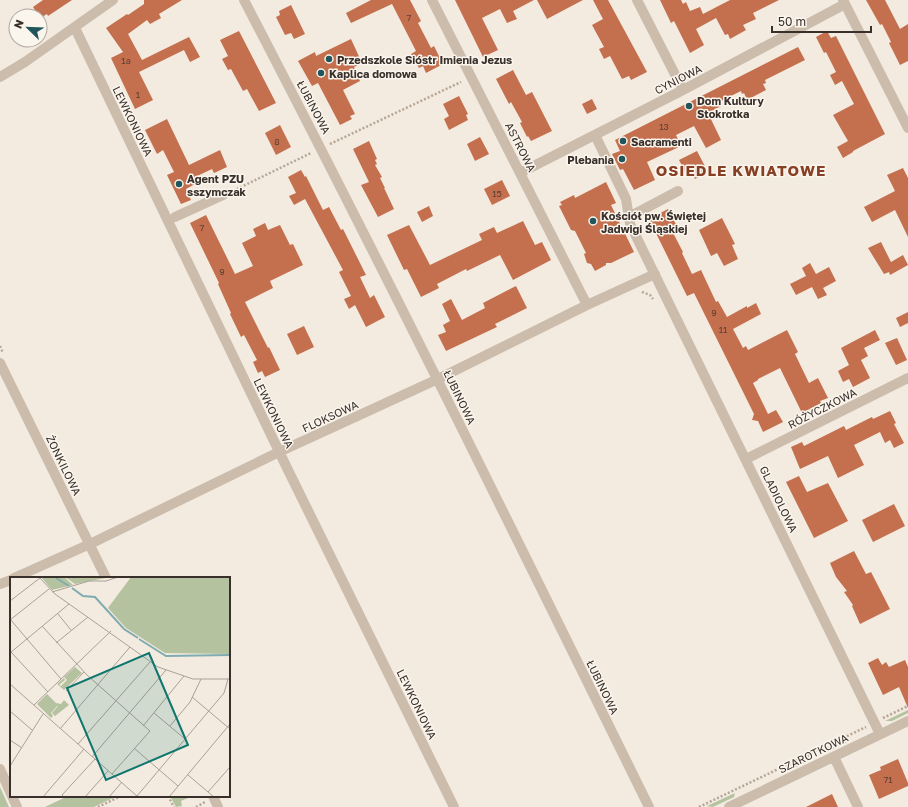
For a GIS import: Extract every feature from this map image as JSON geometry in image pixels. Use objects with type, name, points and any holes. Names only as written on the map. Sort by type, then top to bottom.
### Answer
[{"type":"street","points":[[0,77],[75,28],[113,0]]},
{"type":"street","name":"ŁUBINOWA","points":[[244,0],[322,149],[438,379],[648,807]]},
{"type":"street","name":"ASTROWA","points":[[432,0],[587,305]]},
{"type":"street","points":[[637,0],[683,90]]},
{"type":"street","points":[[844,2],[908,128]]},
{"type":"street","name":"CYNIOWA","points":[[520,173],[683,90],[844,2]]},
{"type":"street","name":"LEWKONIOWA","points":[[75,28],[279,452],[454,807]]},
{"type":"street","name":"GLADIOLOWA","points":[[595,135],[626,199],[630,224],[880,734]]},
{"type":"street","points":[[629,217],[678,191]]},
{"type":"street","points":[[175,217],[223,195]]},
{"type":"street","name":"FLOKSOWA","points":[[16,577],[90,544],[279,452],[438,379],[587,305],[655,274]]},
{"type":"street","name":"ŻONKILOWA","points":[[0,363],[106,577]]},
{"type":"street","name":"RÓŻYCZKOWA","points":[[746,459],[908,378]]},
{"type":"street","points":[[0,584],[10,580]]},
{"type":"street","name":"SZAROTKOWA","points":[[729,807],[908,721]]},
{"type":"street","points":[[834,757],[858,807]]},
{"type":"street","points":[[0,769],[10,791]]},
{"type":"street","points":[[13,797],[17,807]]},
{"type":"street","points":[[209,799],[218,807]]},
{"type":"path","points":[[337,141],[472,77]]},
{"type":"path","points":[[223,195],[322,149]]},
{"type":"path","points":[[640,292],[650,295],[657,306]]},
{"type":"path","points":[[0,346],[4,353]]},
{"type":"path","points":[[699,807],[908,706]]},
{"type":"path","points":[[98,807],[119,797]]},
{"type":"path","points":[[169,797],[174,807]]},
{"type":"path","points":[[196,807],[209,799]]},
{"type":"green space","points":[[908,710],[908,713],[892,721],[885,721]]},
{"type":"green space","points":[[843,741],[847,742],[826,752],[823,750]]},
{"type":"green space","points":[[809,756],[809,761],[793,768],[790,766]]},
{"type":"green space","points":[[0,787],[9,807],[0,807]]},
{"type":"green space","points":[[735,793],[734,797],[713,807],[707,806]]},
{"type":"green space","points":[[66,797],[115,797],[94,807],[45,807]]},
{"type":"green space","points":[[171,797],[188,797],[181,801],[182,806],[176,807]]},
{"type":"building","points":[[43,0],[72,0],[48,16],[48,8],[33,7]]},
{"type":"building","points":[[144,0],[182,0],[159,14],[161,18],[150,24],[147,20],[128,34],[142,60],[189,37],[200,57],[190,62],[184,50],[139,72],[153,100],[135,109],[111,58],[123,52],[106,28],[144,4]]},
{"type":"building","points":[[371,0],[410,0],[421,21],[418,23],[431,48],[434,46],[443,64],[426,73],[423,66],[419,68],[411,54],[416,51],[392,4],[351,23],[346,13]]},
{"type":"building","points":[[455,0],[534,0],[513,11],[517,19],[507,23],[500,9],[482,18],[498,50],[483,57]]},
{"type":"building","points":[[537,0],[583,0],[547,19]]},
{"type":"building","points":[[593,0],[608,0],[647,72],[631,80],[629,76],[622,79],[610,56],[604,59],[599,49],[604,47],[592,25],[603,19]]},
{"type":"building","points":[[660,0],[681,0],[683,4],[686,2],[690,11],[700,7],[703,14],[730,0],[779,0],[753,13],[756,19],[743,25],[746,30],[730,39],[728,34],[725,35],[716,18],[696,29],[704,45],[690,53],[674,21],[671,23]]},
{"type":"building","points":[[866,0],[885,0],[900,29],[908,24],[908,61],[900,65],[889,43],[891,42],[882,24],[880,25]]},
{"type":"building","points":[[291,5],[305,34],[294,39],[291,33],[285,35],[276,17],[280,15],[279,11]]},
{"type":"building","points":[[239,31],[276,103],[259,111],[247,89],[243,91],[231,69],[228,70],[222,59],[228,56],[220,40]]},
{"type":"building","points":[[827,31],[831,38],[836,36],[885,134],[843,158],[837,147],[848,141],[833,115],[854,104],[842,81],[835,85],[830,75],[836,72],[826,52],[824,53],[816,37]]},
{"type":"building","points":[[351,39],[362,63],[354,67],[360,81],[343,90],[355,114],[350,116],[352,119],[340,125],[318,83],[312,86],[298,61],[315,52],[316,56]]},
{"type":"building","points":[[798,47],[805,60],[765,80],[766,83],[763,84],[766,90],[747,100],[744,93],[742,94],[741,91],[719,102],[721,106],[708,113],[721,140],[706,148],[694,126],[676,135],[681,146],[647,162],[655,180],[634,190],[623,169],[620,170],[612,154],[620,151],[615,140]]},
{"type":"building","points":[[513,70],[526,95],[532,92],[552,131],[531,141],[528,136],[527,137],[520,123],[522,122],[511,102],[509,104],[496,79]]},
{"type":"building","points":[[459,96],[468,114],[466,115],[468,120],[449,130],[444,119],[449,116],[443,104]]},
{"type":"building","points":[[592,99],[597,109],[587,114],[582,104]]},
{"type":"building","points":[[167,119],[189,165],[220,150],[227,167],[214,173],[212,169],[193,178],[195,184],[186,189],[191,200],[181,204],[167,175],[174,172],[163,150],[157,154],[145,130]]},
{"type":"building","points":[[280,125],[291,147],[276,155],[265,133]]},
{"type":"building","points":[[480,137],[489,154],[475,161],[467,144]]},
{"type":"building","points":[[369,141],[377,159],[375,160],[377,164],[375,165],[382,177],[380,178],[394,209],[378,217],[361,185],[369,182],[353,149]]},
{"type":"building","points":[[697,151],[708,172],[695,179],[693,175],[688,177],[679,160]]},
{"type":"building","points":[[903,168],[908,178],[908,237],[895,210],[872,222],[864,207],[895,191],[887,175]]},
{"type":"building","points":[[301,170],[305,177],[306,176],[323,210],[329,207],[341,230],[343,229],[366,275],[360,277],[370,298],[374,295],[385,317],[366,327],[355,305],[349,309],[344,299],[351,296],[339,272],[343,270],[305,199],[294,205],[289,196],[296,193],[288,177]]},
{"type":"building","points":[[502,180],[510,196],[492,205],[484,189]]},
{"type":"building","name":"Kościół pw. Świętej Jadwigi Śląskiej","points":[[606,182],[616,203],[611,205],[634,252],[611,263],[606,263],[606,265],[595,271],[591,264],[587,263],[584,254],[586,253],[575,231],[571,230],[559,206],[562,205],[560,202],[574,195],[575,198]]},
{"type":"building","points":[[429,206],[433,216],[422,222],[417,212]]},
{"type":"building","points":[[668,209],[677,226],[671,229],[692,274],[701,270],[716,302],[718,301],[727,317],[747,306],[747,308],[756,303],[761,314],[733,329],[743,348],[746,346],[748,350],[787,330],[798,352],[795,354],[809,383],[818,378],[828,398],[820,401],[821,403],[802,413],[780,368],[753,383],[768,414],[776,410],[783,422],[763,432],[758,421],[752,420],[754,414],[694,293],[687,296],[649,219]]},
{"type":"building","points":[[206,215],[235,274],[253,266],[242,243],[256,236],[253,229],[265,223],[268,230],[280,225],[290,245],[293,244],[303,265],[270,281],[273,288],[245,302],[280,370],[265,377],[262,371],[258,373],[253,362],[257,360],[244,335],[241,337],[230,314],[231,313],[218,284],[219,283],[190,223]]},
{"type":"building","points":[[722,218],[735,244],[732,245],[738,259],[724,266],[717,253],[711,256],[699,230]]},
{"type":"building","points":[[523,221],[535,245],[542,242],[551,260],[513,280],[500,255],[467,271],[466,269],[437,284],[439,288],[421,297],[407,269],[404,270],[387,235],[409,225],[430,265],[482,240],[479,234],[494,227],[497,233]]},
{"type":"building","points":[[881,242],[891,262],[903,255],[908,265],[890,275],[889,272],[884,274],[868,248]]},
{"type":"building","points":[[810,263],[816,274],[829,267],[836,281],[823,288],[827,295],[818,299],[812,287],[796,295],[790,284],[806,276],[802,268]]},
{"type":"building","points":[[516,286],[527,308],[495,324],[497,327],[446,351],[438,335],[446,332],[443,325],[450,321],[442,304],[451,299],[462,320],[485,308],[483,303]]},
{"type":"building","points":[[908,312],[908,323],[900,327],[896,318]]},
{"type":"building","points":[[304,326],[314,347],[297,355],[287,334]]},
{"type":"building","points":[[875,330],[880,340],[864,348],[868,356],[861,360],[870,378],[853,387],[849,379],[843,382],[838,371],[849,365],[841,348]]},
{"type":"building","points":[[897,338],[907,360],[896,365],[885,343]]},
{"type":"building","points":[[890,411],[896,423],[894,424],[904,443],[894,448],[890,440],[885,443],[880,432],[854,445],[864,465],[838,478],[828,456],[800,469],[791,447],[802,442],[804,446],[844,426],[846,430],[872,417],[873,419]]},
{"type":"building","points":[[799,476],[807,492],[828,483],[848,521],[814,538],[786,482]]},
{"type":"building","points":[[894,504],[905,526],[873,542],[862,520]]},
{"type":"building","points":[[854,551],[866,574],[871,572],[890,609],[860,624],[852,606],[853,605],[844,592],[847,591],[836,577],[830,563]]},
{"type":"building","points":[[878,658],[882,665],[886,662],[889,667],[905,660],[908,667],[908,708],[899,687],[883,695],[868,663]]},
{"type":"building","points":[[898,759],[908,786],[879,799],[869,775],[881,770],[880,767]]},
{"type":"building","points":[[832,794],[838,807],[806,807]]},
{"type":"place","name":"Przedszkole Sióstr Imienia Jezus","points":[[329,59]]},
{"type":"place","name":"Kaplica domowa","points":[[321,73]]},
{"type":"place","name":"Dom Kultury Stokrotka","points":[[689,106]]},
{"type":"place","name":"Sacramenti","points":[[623,141]]},
{"type":"place","name":"Plebania","points":[[622,159]]},
{"type":"place","name":"Agent PZU sszymczak","points":[[179,184]]},
{"type":"place","name":"Kościół pw. Świętej Jadwigi Śląskiej","points":[[593,221]]},
{"type":"district","name":"OSIEDLE KWIATOWE","points":[[741,170]]}]
